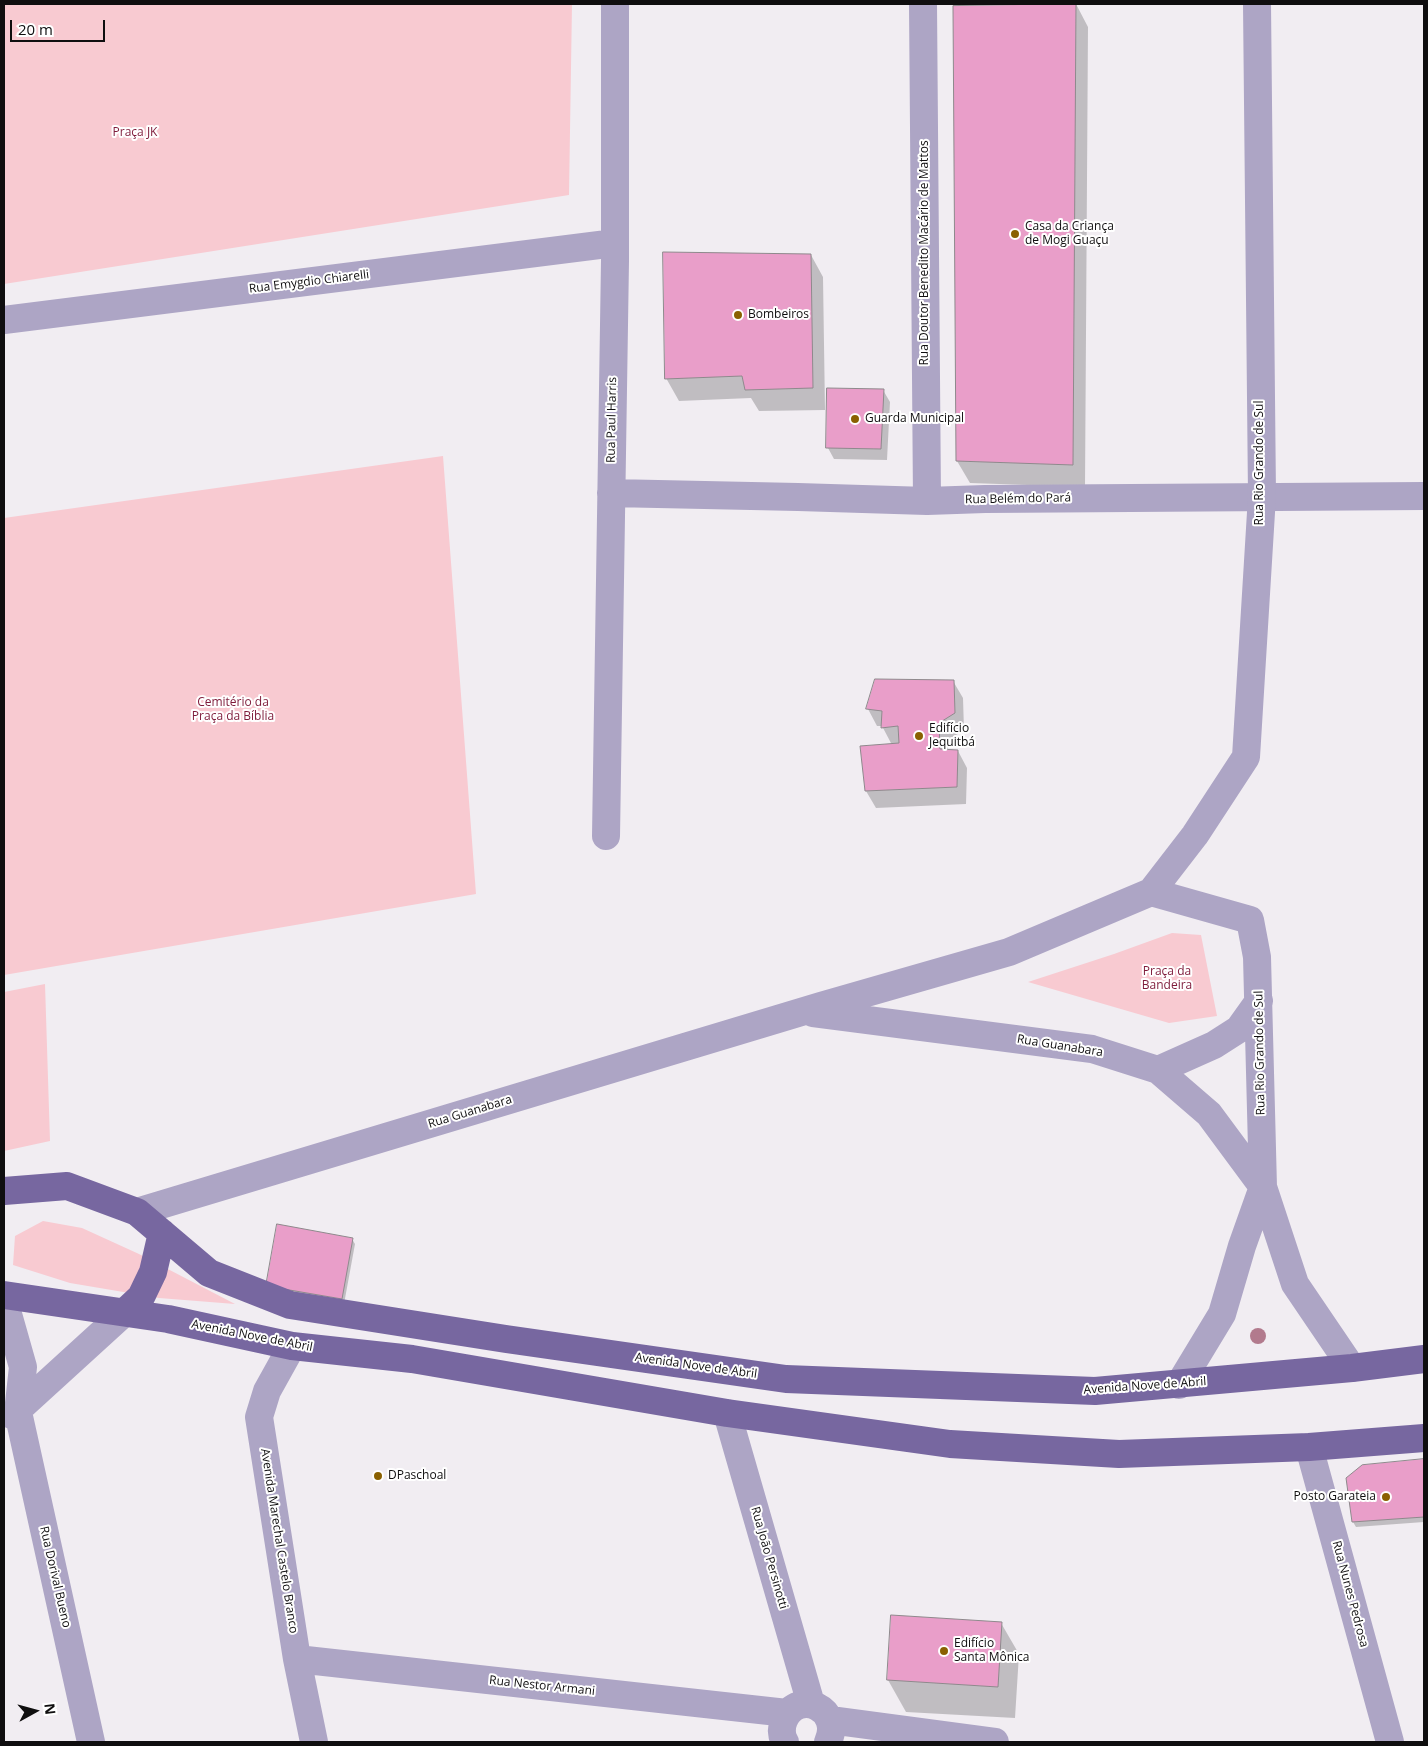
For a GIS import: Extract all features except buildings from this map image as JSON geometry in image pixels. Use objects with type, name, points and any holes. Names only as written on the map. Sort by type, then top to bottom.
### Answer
[{"type":"main road","name":"Avenida Nove de Abril","points":[[4,1191],[67,1186],[137,1212],[209,1273],[290,1305],[786,1379],[1095,1391],[1179,1385],[1424,1359]]},
{"type":"main road","points":[[4,1202],[32,1188]]},
{"type":"main road","points":[[125,1312],[141,1297],[153,1272],[162,1233]]},
{"type":"main road","name":"Avenida Nove de Abril","points":[[4,1295],[168,1319],[292,1346],[412,1359],[727,1413],[950,1444],[1119,1454],[1309,1447],[1424,1438]]},
{"type":"street","name":"Rua Paul Harris","points":[[606,836],[615,243],[615,4]]},
{"type":"street","name":"Rua Doutor Benedito Macário de Mattos","points":[[923,4],[927,501]]},
{"type":"street","name":"Rua Rio Grando de Sul","points":[[1257,4],[1262,496],[1246,757],[1195,835],[1151,892],[1250,920],[1257,958],[1263,1187],[1296,1284],[1352,1368]]},
{"type":"street","name":"Rua Emygdio Chiarelli","points":[[4,320],[615,243]]},
{"type":"street","name":"Rua Belém do Pará","points":[[611,494],[788,496],[927,501],[1262,496],[1424,496]]},
{"type":"street","name":"Rua Guanabara","points":[[137,1212],[802,1012],[1009,952],[1151,892]]},
{"type":"street","points":[[1158,1070],[1214,1045],[1239,1029],[1258,1001]]},
{"type":"street","name":"Rua Guanabara","points":[[802,1012],[1092,1049],[1158,1070],[1209,1114],[1263,1187]]},
{"type":"street","name":"Rua Rio Grando de Sul","points":[[1179,1385],[1222,1314],[1242,1246],[1263,1187]]},
{"type":"street","name":"Rua Dorival Bueno","points":[[4,1300],[23,1367],[11,1416],[92,1742]]},
{"type":"street","points":[[11,1416],[125,1312]]},
{"type":"street","name":"Avenida Marechal Castelo Branco","points":[[292,1346],[267,1392],[259,1417],[297,1659],[314,1742]]},
{"type":"street","name":"Rua João Persinotti","points":[[727,1413],[814,1720]]},
{"type":"street","name":"Rua Nunes Pedrosa","points":[[1309,1447],[1390,1742]]},
{"type":"street","name":"Rua Nestor Armani","points":[[297,1659],[996,1742]]},
{"type":"street","points":[[785,1742],[781,1725],[814,1720]]},
{"type":"green space","name":"Praça JK","points":[[4,4],[572,4],[569,195],[4,284]]},
{"type":"green space","name":"Cemitério da Praça da Bíblia","points":[[443,456],[476,894],[4,975],[4,518]]},
{"type":"green space","name":"Praça da Bandeira","points":[[1172,933],[1201,935],[1217,1016],[1169,1023],[1028,982],[1114,954]]},
{"type":"green space","points":[[45,984],[50,1141],[4,1151],[4,992]]},
{"type":"green space","points":[[43,1221],[82,1228],[139,1254],[235,1304],[159,1298],[70,1283],[13,1265],[15,1236]]},
{"type":"place","name":"Casa da Criança de Mogi Guaçu","points":[[1015,234]]},
{"type":"place","name":"Bombeiros","points":[[738,315]]},
{"type":"place","name":"Guarda Municipal","points":[[855,419]]},
{"type":"place","name":"Edifício Jequitbá","points":[[919,736]]},
{"type":"place","name":"DPaschoal","points":[[378,1476]]},
{"type":"place","name":"Posto Garateia","points":[[1386,1497]]},
{"type":"place","name":"Edifício Santa Mônica","points":[[944,1651]]}]
